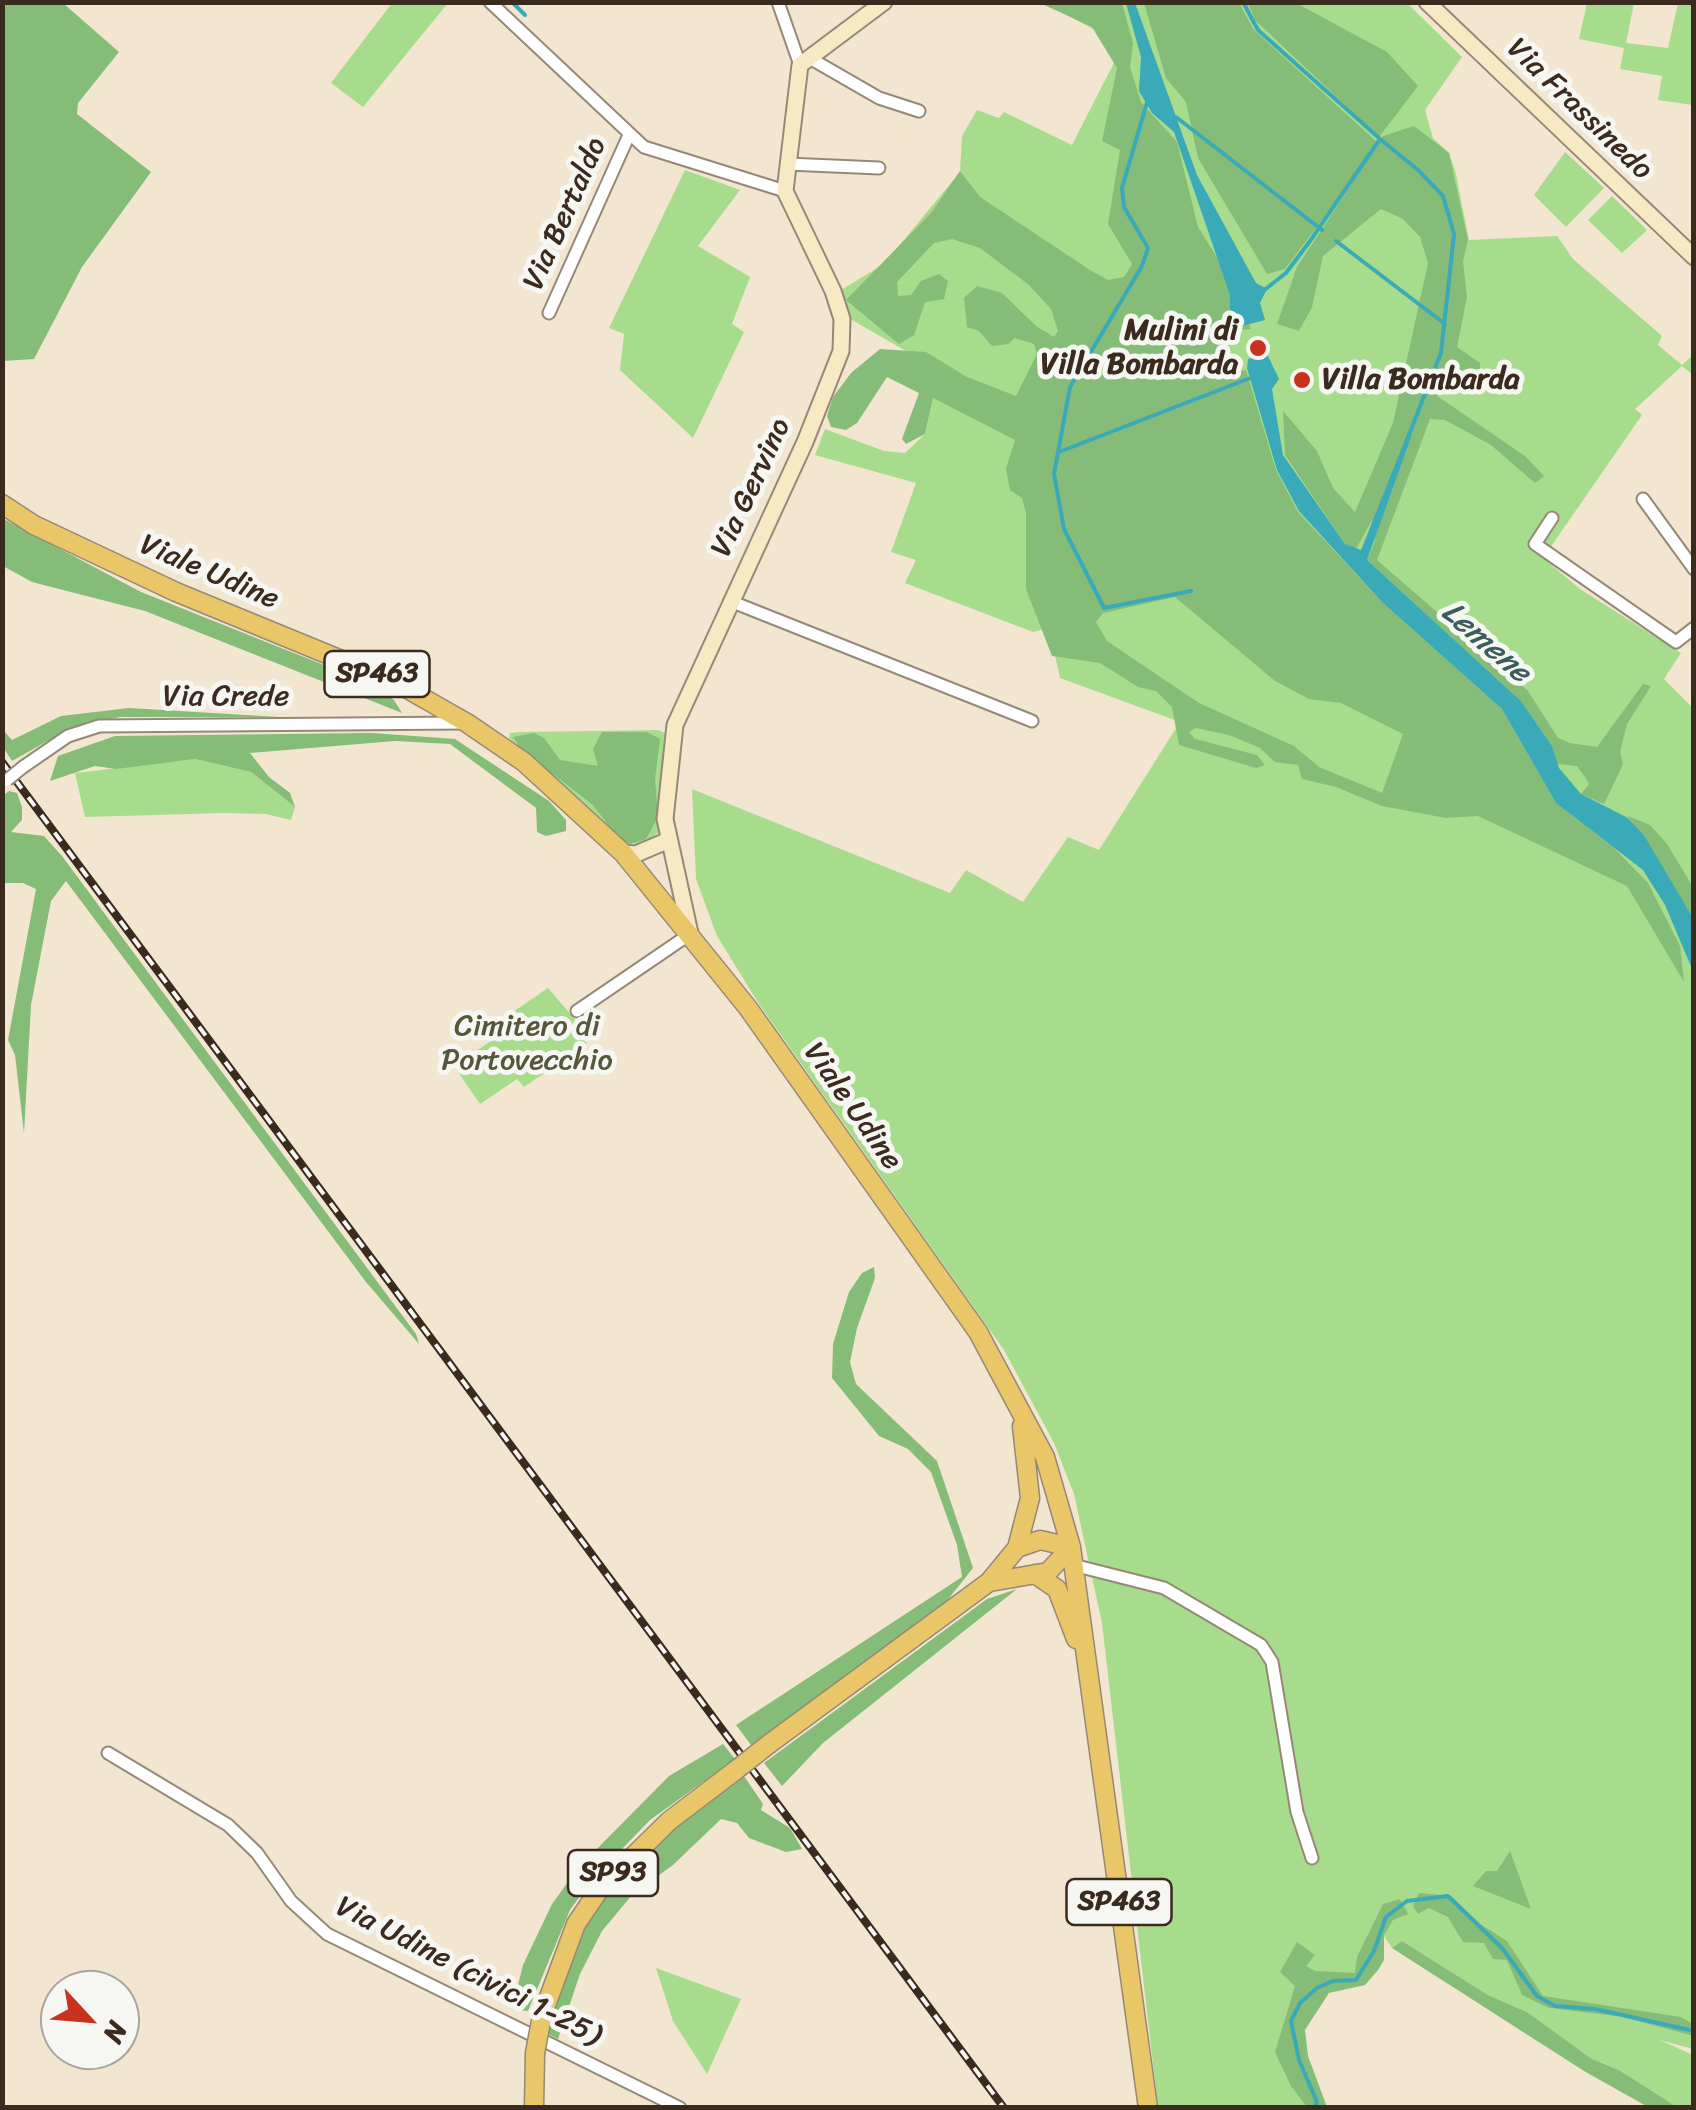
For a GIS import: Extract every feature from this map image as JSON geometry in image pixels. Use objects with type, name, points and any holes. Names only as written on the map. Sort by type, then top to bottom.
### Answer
[{"type":"main road","name":"Viale Udine","points":[[2,504],[34,525],[176,592],[395,682],[467,723],[524,762],[622,853],[690,934],[978,1332],[1045,1458],[1072,1556],[1148,2108]]},
{"type":"main road","name":"SP93","points":[[534,2108],[535,2053],[542,2016],[576,1924],[599,1890],[669,1821],[989,1582],[1016,1548],[1030,1498],[1028,1456],[1017,1401]]},
{"type":"main road","points":[[1016,1548],[1040,1540],[1072,1556]]},
{"type":"main road","name":"SP93","points":[[989,1582],[1048,1572],[1072,1556]]},
{"type":"main road","points":[[1035,1574],[1057,1589],[1094,1696]]},
{"type":"street","name":"Via Bertaldo","points":[[490,2],[644,147],[780,190]]},
{"type":"street","points":[[778,2],[806,63],[879,98],[919,110]]},
{"type":"street","points":[[806,63],[884,2]]},
{"type":"street","name":"Via Frassinedo","points":[[1426,2],[1442,10],[1694,257]]},
{"type":"street","name":"Via Gervino","points":[[690,934],[669,840],[666,775],[674,725],[805,442],[841,352],[842,319],[833,291],[780,190],[806,63]]},
{"type":"street","name":"Via Bertaldo","points":[[549,313],[629,134]]},
{"type":"street","points":[[787,164],[880,168]]},
{"type":"street","points":[[1643,499],[1694,569]]},
{"type":"street","points":[[1552,518],[1535,544],[1676,642],[1694,628]]},
{"type":"street","points":[[730,601],[1032,721]]},
{"type":"street","name":"Via Crede","points":[[5,782],[68,736],[99,726],[160,722],[467,723]]},
{"type":"street","points":[[622,853],[636,854],[669,840]]},
{"type":"street","points":[[576,1011],[690,934]]},
{"type":"street","points":[[1072,1556],[1164,1588],[1261,1646],[1272,1662],[1296,1812],[1312,1858]]},
{"type":"street","name":"Via Udine (civici 1-25)","points":[[108,1753],[228,1824],[257,1853],[292,1901],[327,1934],[680,2108]]},
{"type":"green space","points":[[3,2],[63,3],[119,52],[78,103],[77,114],[151,172],[82,267],[34,359],[3,361]]},
{"type":"green space","points":[[392,3],[448,3],[363,107],[331,83]]},
{"type":"green space","points":[[1040,3],[1122,3],[1133,43],[1130,67],[1141,102],[1177,142],[1198,227],[1235,286],[1251,329],[1239,330],[1223,344],[1231,374],[1246,370],[1276,470],[1298,512],[1382,602],[1502,709],[1556,803],[1614,848],[1648,883],[1680,946],[1684,982],[1627,886],[1478,816],[1446,818],[1382,806],[1336,787],[1302,779],[1298,765],[1275,762],[1260,748],[1229,735],[1196,728],[1189,732],[1195,739],[1257,755],[1265,765],[1256,768],[1179,745],[1172,707],[1156,691],[1138,687],[1100,663],[1052,656],[1026,589],[1026,513],[1022,498],[1010,490],[1006,469],[1015,440],[933,398],[925,434],[906,444],[902,439],[919,393],[887,377],[857,423],[846,430],[831,427],[827,416],[833,397],[851,373],[880,349],[926,352],[967,377],[1016,396],[1037,354],[1034,344],[1015,338],[1008,344],[992,346],[979,331],[967,327],[964,298],[977,286],[1002,293],[1036,326],[1054,337],[1058,331],[1051,309],[1029,285],[980,248],[952,239],[934,243],[897,282],[898,296],[911,295],[921,281],[939,274],[948,281],[944,299],[925,302],[914,335],[899,344],[846,300],[931,213],[960,171],[980,197],[1090,270],[1108,280],[1124,277],[1132,264],[1108,224],[1120,150],[1102,141],[1117,68],[1092,27]],"holes":[[[1175,597],[1275,681],[1309,699],[1341,703],[1403,734],[1382,793],[1319,767],[1294,746],[1199,703],[1107,641],[1096,622],[1103,613]]]},
{"type":"green space","points":[[1066,3],[1407,3],[1462,57],[1425,110],[1433,138],[1449,153],[1455,170],[1469,240],[1557,236],[1573,259],[1662,336],[1658,345],[1682,365],[1693,355],[1693,375],[1682,366],[1635,409],[1642,415],[1543,558],[1580,589],[1681,653],[1664,679],[1693,708],[1693,2030],[1598,2008],[1549,2008],[1622,2017],[1693,2036],[1693,2049],[1660,2040],[1693,2055],[1693,2107],[1677,2107],[1619,2070],[1592,2059],[1527,2012],[1488,1995],[1402,1941],[1392,1948],[1384,1936],[1363,1980],[1318,1981],[1294,2020],[1312,2107],[1158,2107],[1102,1623],[1074,1494],[1054,1443],[1004,1350],[759,1004],[717,936],[696,879],[692,789],[950,893],[966,870],[1023,902],[1068,837],[1099,850],[1180,722],[1060,678],[1049,628],[1033,632],[905,583],[916,560],[891,552],[916,483],[815,455],[825,429],[884,451],[905,453],[925,434],[933,398],[943,403],[953,378],[852,320],[841,290],[884,264],[960,172],[962,136],[977,110],[999,118],[1004,112],[1072,145],[1123,45],[1063,13]]},
{"type":"green space","points":[[1144,3],[1239,3],[1254,30],[1378,143],[1383,136],[1414,126],[1449,153],[1468,240],[1463,261],[1467,297],[1457,347],[1480,363],[1480,373],[1473,382],[1451,365],[1437,396],[1525,456],[1544,476],[1535,483],[1491,445],[1445,420],[1430,419],[1377,560],[1528,691],[1558,738],[1597,747],[1643,684],[1651,686],[1627,724],[1620,752],[1623,764],[1604,804],[1581,794],[1589,784],[1585,777],[1577,766],[1557,764],[1552,746],[1521,701],[1367,560],[1375,541],[1372,520],[1356,549],[1345,544],[1285,455],[1283,411],[1317,451],[1333,488],[1355,512],[1393,423],[1428,263],[1420,237],[1403,219],[1381,209],[1323,256],[1312,307],[1299,331],[1277,324],[1297,267],[1372,153],[1285,269],[1267,274],[1198,158],[1186,102],[1166,78]]},
{"type":"green space","points":[[1248,3],[1296,3],[1387,52],[1418,86],[1379,137],[1255,20]]},
{"type":"green space","points":[[1587,3],[1634,3],[1626,43],[1668,48],[1678,3],[1693,3],[1693,105],[1658,100],[1662,76],[1620,69],[1624,48],[1579,39]]},
{"type":"green space","points":[[1565,152],[1604,188],[1566,227],[1534,195]]},
{"type":"green space","points":[[685,170],[740,190],[698,246],[750,277],[732,324],[744,332],[693,438],[620,370],[624,334],[609,328]]},
{"type":"green space","points":[[1612,196],[1647,230],[1622,253],[1588,220]]},
{"type":"green space","points":[[2,518],[141,592],[369,683],[394,700],[402,713],[145,611],[32,582],[3,566]]},
{"type":"green space","points":[[129,708],[279,717],[120,717],[67,730],[12,761],[3,747],[2,729],[12,740],[61,716]]},
{"type":"green space","points":[[658,730],[667,734],[660,832],[640,846],[622,839],[509,738],[510,733],[520,732]]},
{"type":"green space","points":[[602,732],[647,732],[660,739],[655,779],[658,817],[646,839],[630,844],[618,838],[593,805],[522,750],[513,737],[534,733],[544,738],[560,760],[598,766],[593,749]]},
{"type":"green space","points":[[372,733],[455,739],[549,801],[566,820],[566,831],[546,836],[537,832],[536,808],[450,744],[395,741],[250,753],[269,777],[290,793],[295,807],[251,772],[195,759],[116,769],[95,766],[50,781],[58,756],[115,736]]},
{"type":"green space","points":[[195,759],[251,772],[295,807],[291,820],[266,814],[223,813],[85,817],[75,773]]},
{"type":"green space","points":[[9,791],[17,793],[22,807],[22,820],[11,832],[44,836],[62,856],[416,1334],[419,1344],[366,1282],[66,881],[51,901],[31,1005],[24,1133],[15,1055],[8,1040],[36,889],[23,883],[3,883],[3,796]]},
{"type":"green space","points":[[1628,816],[1650,825],[1667,844],[1693,887],[1693,918]]},
{"type":"green space","name":"Cimitero di Portovecchio","points":[[548,988],[579,1024],[576,1027],[587,1044],[524,1087],[517,1079],[480,1104],[454,1066],[491,1041],[485,1031]]},
{"type":"green space","points":[[874,1267],[875,1278],[850,1362],[856,1384],[937,1461],[973,1568],[946,1602],[751,1745],[736,1725],[962,1577],[957,1545],[931,1472],[908,1449],[879,1436],[832,1378],[833,1344],[849,1292],[862,1273]]},
{"type":"green space","points":[[1017,1589],[823,1743],[782,1786],[764,1763],[987,1599]]},
{"type":"green space","points":[[723,1744],[735,1759],[650,1820],[592,1880],[570,1910],[528,2011],[518,2010],[515,1997],[523,1965],[552,1904],[578,1868],[669,1776]]},
{"type":"green space","points":[[744,1776],[763,1804],[761,1810],[790,1828],[802,1849],[786,1852],[749,1838],[737,1823],[721,1819],[673,1865],[632,1895],[602,1931],[580,1974],[558,2039],[548,2034],[568,1962],[593,1913],[622,1874],[671,1828]]},
{"type":"green space","points":[[1510,1851],[1531,1909],[1473,1886],[1486,1871],[1497,1871]]},
{"type":"green space","points":[[1419,1893],[1451,1896],[1480,1924],[1507,1941],[1543,1996],[1681,2017],[1693,2024],[1693,2036],[1622,2017],[1549,2008],[1522,1995],[1507,1960],[1493,1959],[1484,1943],[1463,1942],[1448,1917],[1429,1908],[1418,1914],[1413,1906]]},
{"type":"green space","points":[[1400,1899],[1408,1914],[1393,1920],[1384,1935],[1384,1960],[1378,1970],[1365,1985],[1329,1993],[1305,2030],[1308,2056],[1327,2107],[1307,2107],[1291,2086],[1275,2052],[1295,1986],[1280,1972],[1297,1942],[1315,1955],[1306,1966],[1315,1971],[1355,1973],[1357,1957],[1383,1904]]},
{"type":"green space","points":[[1402,1941],[1488,1995],[1527,2012],[1592,2059],[1619,2070],[1677,2107],[1648,2107],[1584,2071],[1392,1948]]},
{"type":"green space","points":[[656,1968],[741,1999],[707,2074],[673,2021]]},
{"type":"water","points":[[1126,3],[1135,3],[1197,175],[1256,283],[1267,289],[1260,303],[1265,320],[1230,329],[1230,295],[1174,132],[1152,113],[1139,91],[1141,57]]},
{"type":"water","points":[[1267,354],[1279,379],[1272,389],[1283,455],[1345,544],[1361,550],[1406,437],[1411,437],[1367,560],[1521,701],[1552,746],[1559,768],[1581,794],[1628,818],[1645,837],[1693,918],[1693,971],[1665,905],[1643,870],[1556,803],[1502,709],[1382,602],[1299,511],[1277,470],[1247,368],[1248,359]]},
{"type":"waterway","points":[[512,2],[525,15]]},
{"type":"waterway","points":[[1243,2],[1258,30],[1380,139]]},
{"type":"waterway","points":[[1148,99],[1122,188],[1124,207],[1148,248],[1142,266],[1070,387],[1054,474],[1064,529],[1104,608],[1191,591]]},
{"type":"waterway","points":[[1176,117],[1322,230]]},
{"type":"waterway","points":[[1263,291],[1286,273],[1380,139],[1418,170],[1443,196],[1454,234],[1441,353],[1407,440]]},
{"type":"waterway","points":[[1336,241],[1445,324]]},
{"type":"waterway","points":[[1059,452],[1253,377]]},
{"type":"waterway","points":[[1314,2108],[1317,2102],[1299,2060],[1291,2021],[1300,2003],[1317,1988],[1333,1981],[1356,1980],[1374,1951],[1386,1917],[1407,1901],[1448,1896],[1502,1948],[1537,1996],[1555,2006],[1595,2009],[1694,2031]]},
{"type":"railway","points":[[2,762],[1004,2108]]},
{"type":"place","name":"Mulini di Villa Bombarda","points":[[1258,348]]},
{"type":"place","name":"Villa Bombarda","points":[[1302,380]]},
{"type":"water label","name":"Lemene","points":[[1485,643]]}]
